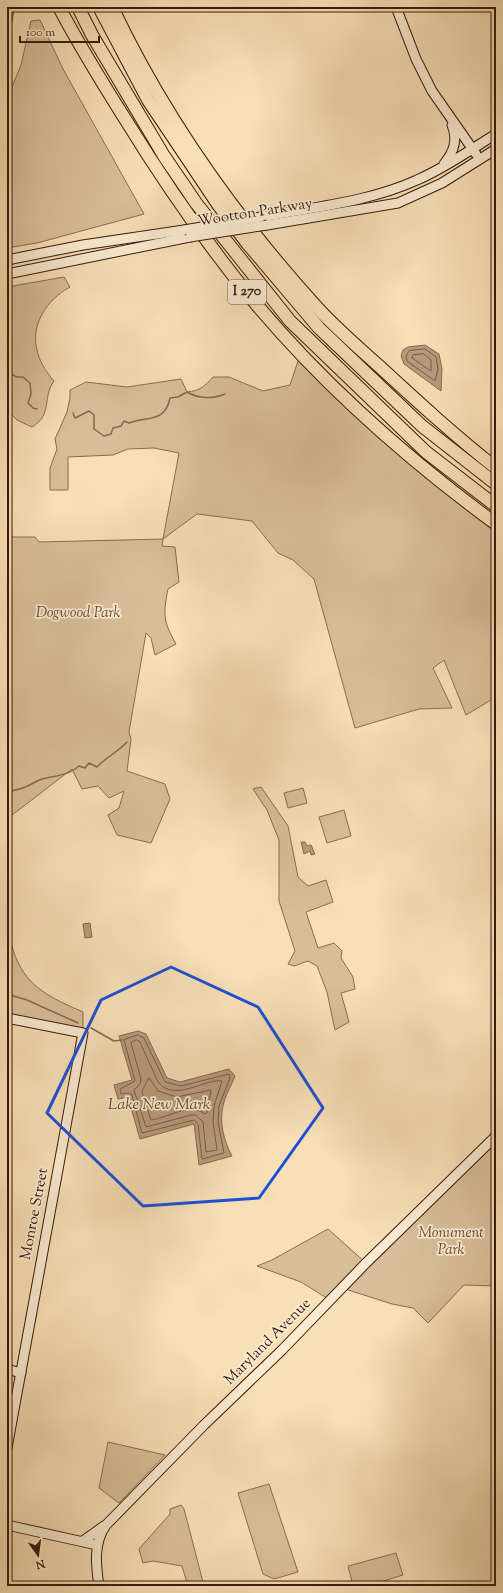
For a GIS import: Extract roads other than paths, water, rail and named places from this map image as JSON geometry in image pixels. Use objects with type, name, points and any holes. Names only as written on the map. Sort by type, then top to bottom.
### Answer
[{"type":"highway","name":"I 270","points":[[59,7],[80,48],[156,169],[188,215],[257,304],[320,373],[410,457],[496,524]]},
{"type":"highway","name":"I 270","points":[[78,7],[92,35],[164,156],[196,203],[290,321],[426,452],[496,506]]},
{"type":"highway","name":"I 270","points":[[99,7],[148,100],[219,206],[247,243],[325,334],[422,426],[496,484]]},
{"type":"highway","name":"I 270","points":[[112,7],[170,115],[227,198],[309,299],[347,337],[457,437],[496,468]]},
{"type":"main road","points":[[7,21],[9,7]]},
{"type":"main road","points":[[396,7],[416,59],[432,91],[480,160]]},
{"type":"main road","points":[[439,169],[454,149],[454,129],[448,116]]},
{"type":"main road","name":"Wootton Parkway","points":[[7,260],[83,245],[261,217],[382,193],[416,181],[439,169],[496,134]]},
{"type":"main road","name":"Wootton Parkway","points":[[7,274],[190,237],[398,203],[442,183],[496,149]]},
{"type":"main road","name":"Monroe Street","points":[[7,1018],[83,1033],[7,1448]]},
{"type":"main road","name":"Maryland Avenue","points":[[99,1586],[96,1570],[97,1544],[104,1526],[282,1350],[366,1263],[496,1136]]},
{"type":"main road","points":[[7,1369],[21,1373]]},
{"type":"main road","points":[[7,1525],[97,1544]]},
{"type":"main road","points":[[84,1541],[104,1526]]},
{"type":"water","points":[[425,345],[439,354],[442,369],[441,391],[404,364],[401,356],[403,350],[408,347]]},
{"type":"water","points":[[301,842],[305,842],[307,846],[311,845],[315,854],[311,855],[310,851],[304,854]]},
{"type":"water","points":[[90,923],[92,937],[85,938],[83,924]]},
{"type":"water","name":"Lake New Mark","points":[[138,1031],[146,1034],[167,1078],[180,1082],[229,1069],[235,1076],[224,1102],[222,1112],[222,1125],[232,1156],[199,1165],[194,1124],[140,1139],[128,1097],[118,1099],[114,1085],[132,1080],[119,1036]]},
{"type":"waterway","points":[[7,372],[17,377],[23,377],[30,383],[31,394],[28,403],[33,408],[37,409]]},
{"type":"waterway","points":[[73,413],[75,418],[89,411],[94,415],[94,429],[104,436],[111,434],[113,428],[121,426],[124,421],[129,423],[160,415],[168,406],[170,398],[178,397],[187,392],[206,398],[225,394]]},
{"type":"waterway","points":[[7,792],[23,788],[42,779],[66,773],[79,766],[85,768],[89,763],[97,767],[127,742]]},
{"type":"waterway","points":[[7,994],[27,1000],[78,1023]]},
{"type":"waterway","points":[[91,1028],[114,1041],[122,1040]]},
{"type":"park label","name":"Dogwood Park","points":[[78,613]]},
{"type":"park label","name":"Monument Park","points":[[451,1242]]}]
